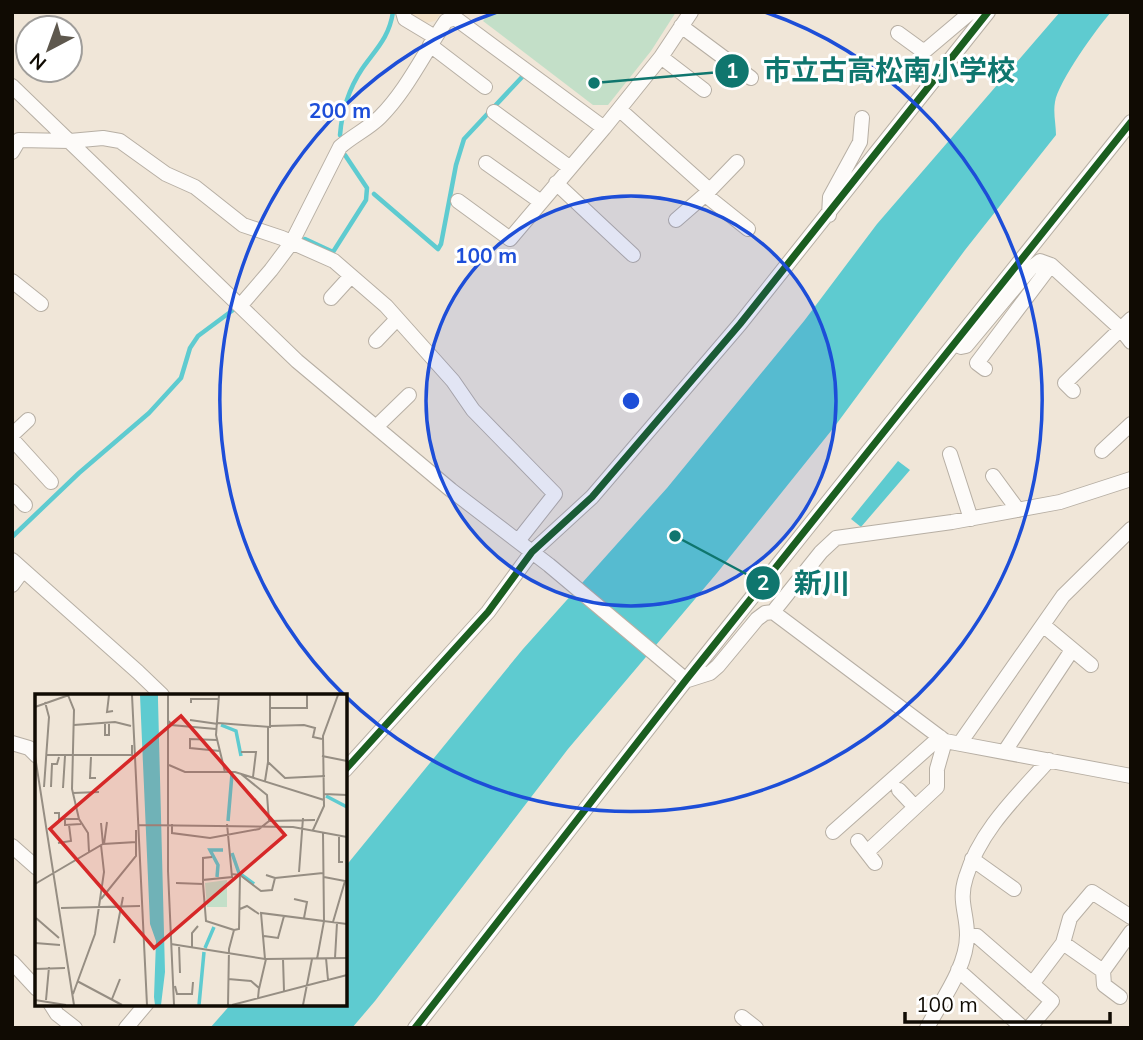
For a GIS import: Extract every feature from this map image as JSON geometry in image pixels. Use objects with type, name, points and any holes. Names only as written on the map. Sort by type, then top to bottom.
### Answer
[{"type":"street","points":[[403,12],[405,19],[485,87]]},
{"type":"street","points":[[458,201],[510,239],[620,110],[661,57],[691,12]]},
{"type":"street","points":[[898,33],[920,49],[926,50],[971,12]]},
{"type":"street","points":[[346,769],[488,611],[532,552],[592,497],[740,324],[988,12]]},
{"type":"street","points":[[240,306],[292,242],[340,147],[377,120],[394,101],[446,21],[455,18],[604,128]]},
{"type":"street","points":[[681,26],[751,78]]},
{"type":"street","points":[[661,57],[704,90]]},
{"type":"street","points":[[12,86],[297,361],[685,679]]},
{"type":"street","points":[[620,110],[706,187],[708,197],[748,229]]},
{"type":"street","points":[[494,112],[569,167]]},
{"type":"street","points":[[829,215],[830,197],[860,142],[862,118]]},
{"type":"street","points":[[415,1028],[685,679],[1124,137],[1131,122]]},
{"type":"street","points":[[14,144],[103,138],[120,141],[166,174],[195,187],[243,225],[292,242],[334,261],[397,319],[453,381],[473,410],[555,494],[518,541]]},
{"type":"street","points":[[676,220],[737,162]]},
{"type":"street","points":[[486,163],[541,202]]},
{"type":"street","points":[[556,183],[634,255]]},
{"type":"street","points":[[956,344],[966,346],[1031,268],[1040,261],[1051,265],[1125,324],[1131,342]]},
{"type":"street","points":[[985,369],[977,363],[1051,265]]},
{"type":"street","points":[[331,298],[351,276]]},
{"type":"street","points":[[12,281],[41,304]]},
{"type":"street","points":[[376,341],[397,319]]},
{"type":"street","points":[[1073,391],[1065,383],[1125,324]]},
{"type":"street","points":[[376,427],[409,395]]},
{"type":"street","points":[[17,428],[51,482]]},
{"type":"street","points":[[1102,451],[1129,428]]},
{"type":"street","points":[[950,454],[971,519]]},
{"type":"street","points":[[993,476],[1018,510]]},
{"type":"street","points":[[773,612],[821,552],[836,538],[971,519],[1059,502],[1131,479]]},
{"type":"street","points":[[12,491],[25,505]]},
{"type":"street","points":[[833,831],[949,740],[1063,596],[1131,530]]},
{"type":"street","points":[[12,585],[18,565],[161,694]]},
{"type":"street","points":[[685,679],[710,673],[757,619],[765,613],[773,612],[949,740],[1131,776]]},
{"type":"street","points":[[1042,625],[1091,665]]},
{"type":"street","points":[[1005,751],[1072,650]]},
{"type":"street","points":[[867,852],[937,787],[937,769],[949,740]]},
{"type":"street","points":[[12,743],[29,748],[35,754]]},
{"type":"street","points":[[927,1028],[958,970],[967,935],[961,902],[972,859],[989,830],[1049,760]]},
{"type":"street","points":[[899,790],[915,807]]},
{"type":"street","points":[[12,846],[35,866]]},
{"type":"street","points":[[972,859],[1014,889]]},
{"type":"street","points":[[1032,984],[1063,943],[1070,918],[1092,891],[1131,917]]},
{"type":"street","points":[[1120,997],[1104,985],[1103,971],[1131,932]]},
{"type":"street","points":[[967,935],[977,936],[1052,1000],[1029,1028]]},
{"type":"street","points":[[1063,943],[1103,971]]},
{"type":"street","points":[[12,962],[35,987]]},
{"type":"street","points":[[958,970],[1023,1028]]},
{"type":"street","points":[[51,1005],[57,1014],[75,1028]]},
{"type":"street","points":[[126,1028],[145,1005]]},
{"type":"street","points":[[742,1017],[756,1028]]},
{"type":"shaded area","points":[[412,12],[442,12],[435,21],[421,24],[414,19]]},
{"type":"green space","points":[[491,12],[676,12],[651,51],[608,105],[593,105],[483,21]]},
{"type":"water","points":[[1060,12],[1111,12],[1079,55],[1058,93],[1054,106],[1056,135],[965,250],[835,426],[717,573],[568,749],[352,1028],[210,1028],[230,1005],[346,1005],[346,866],[523,649],[667,488],[804,321],[877,224]]},
{"type":"water","points":[[898,461],[910,470],[861,527],[851,519]]},
{"type":"waterway","points":[[340,135],[349,93],[385,36],[393,12]]},
{"type":"waterway","points":[[374,194],[438,249],[464,139],[523,76]]},
{"type":"waterway","points":[[305,239],[333,252],[366,200],[367,188],[345,155]]},
{"type":"waterway","points":[[12,537],[79,473],[149,413],[181,378],[190,348],[198,336],[233,310]]},
{"type":"cycle path","points":[[346,769],[488,612],[532,552],[592,497],[740,324],[988,12]]},
{"type":"cycle path","points":[[415,1028],[686,680],[1131,122]]},
{"type":"place","name":"市立古高松南小学校","points":[[594,83]]},
{"type":"place","name":"新川","points":[[675,536]]}]
